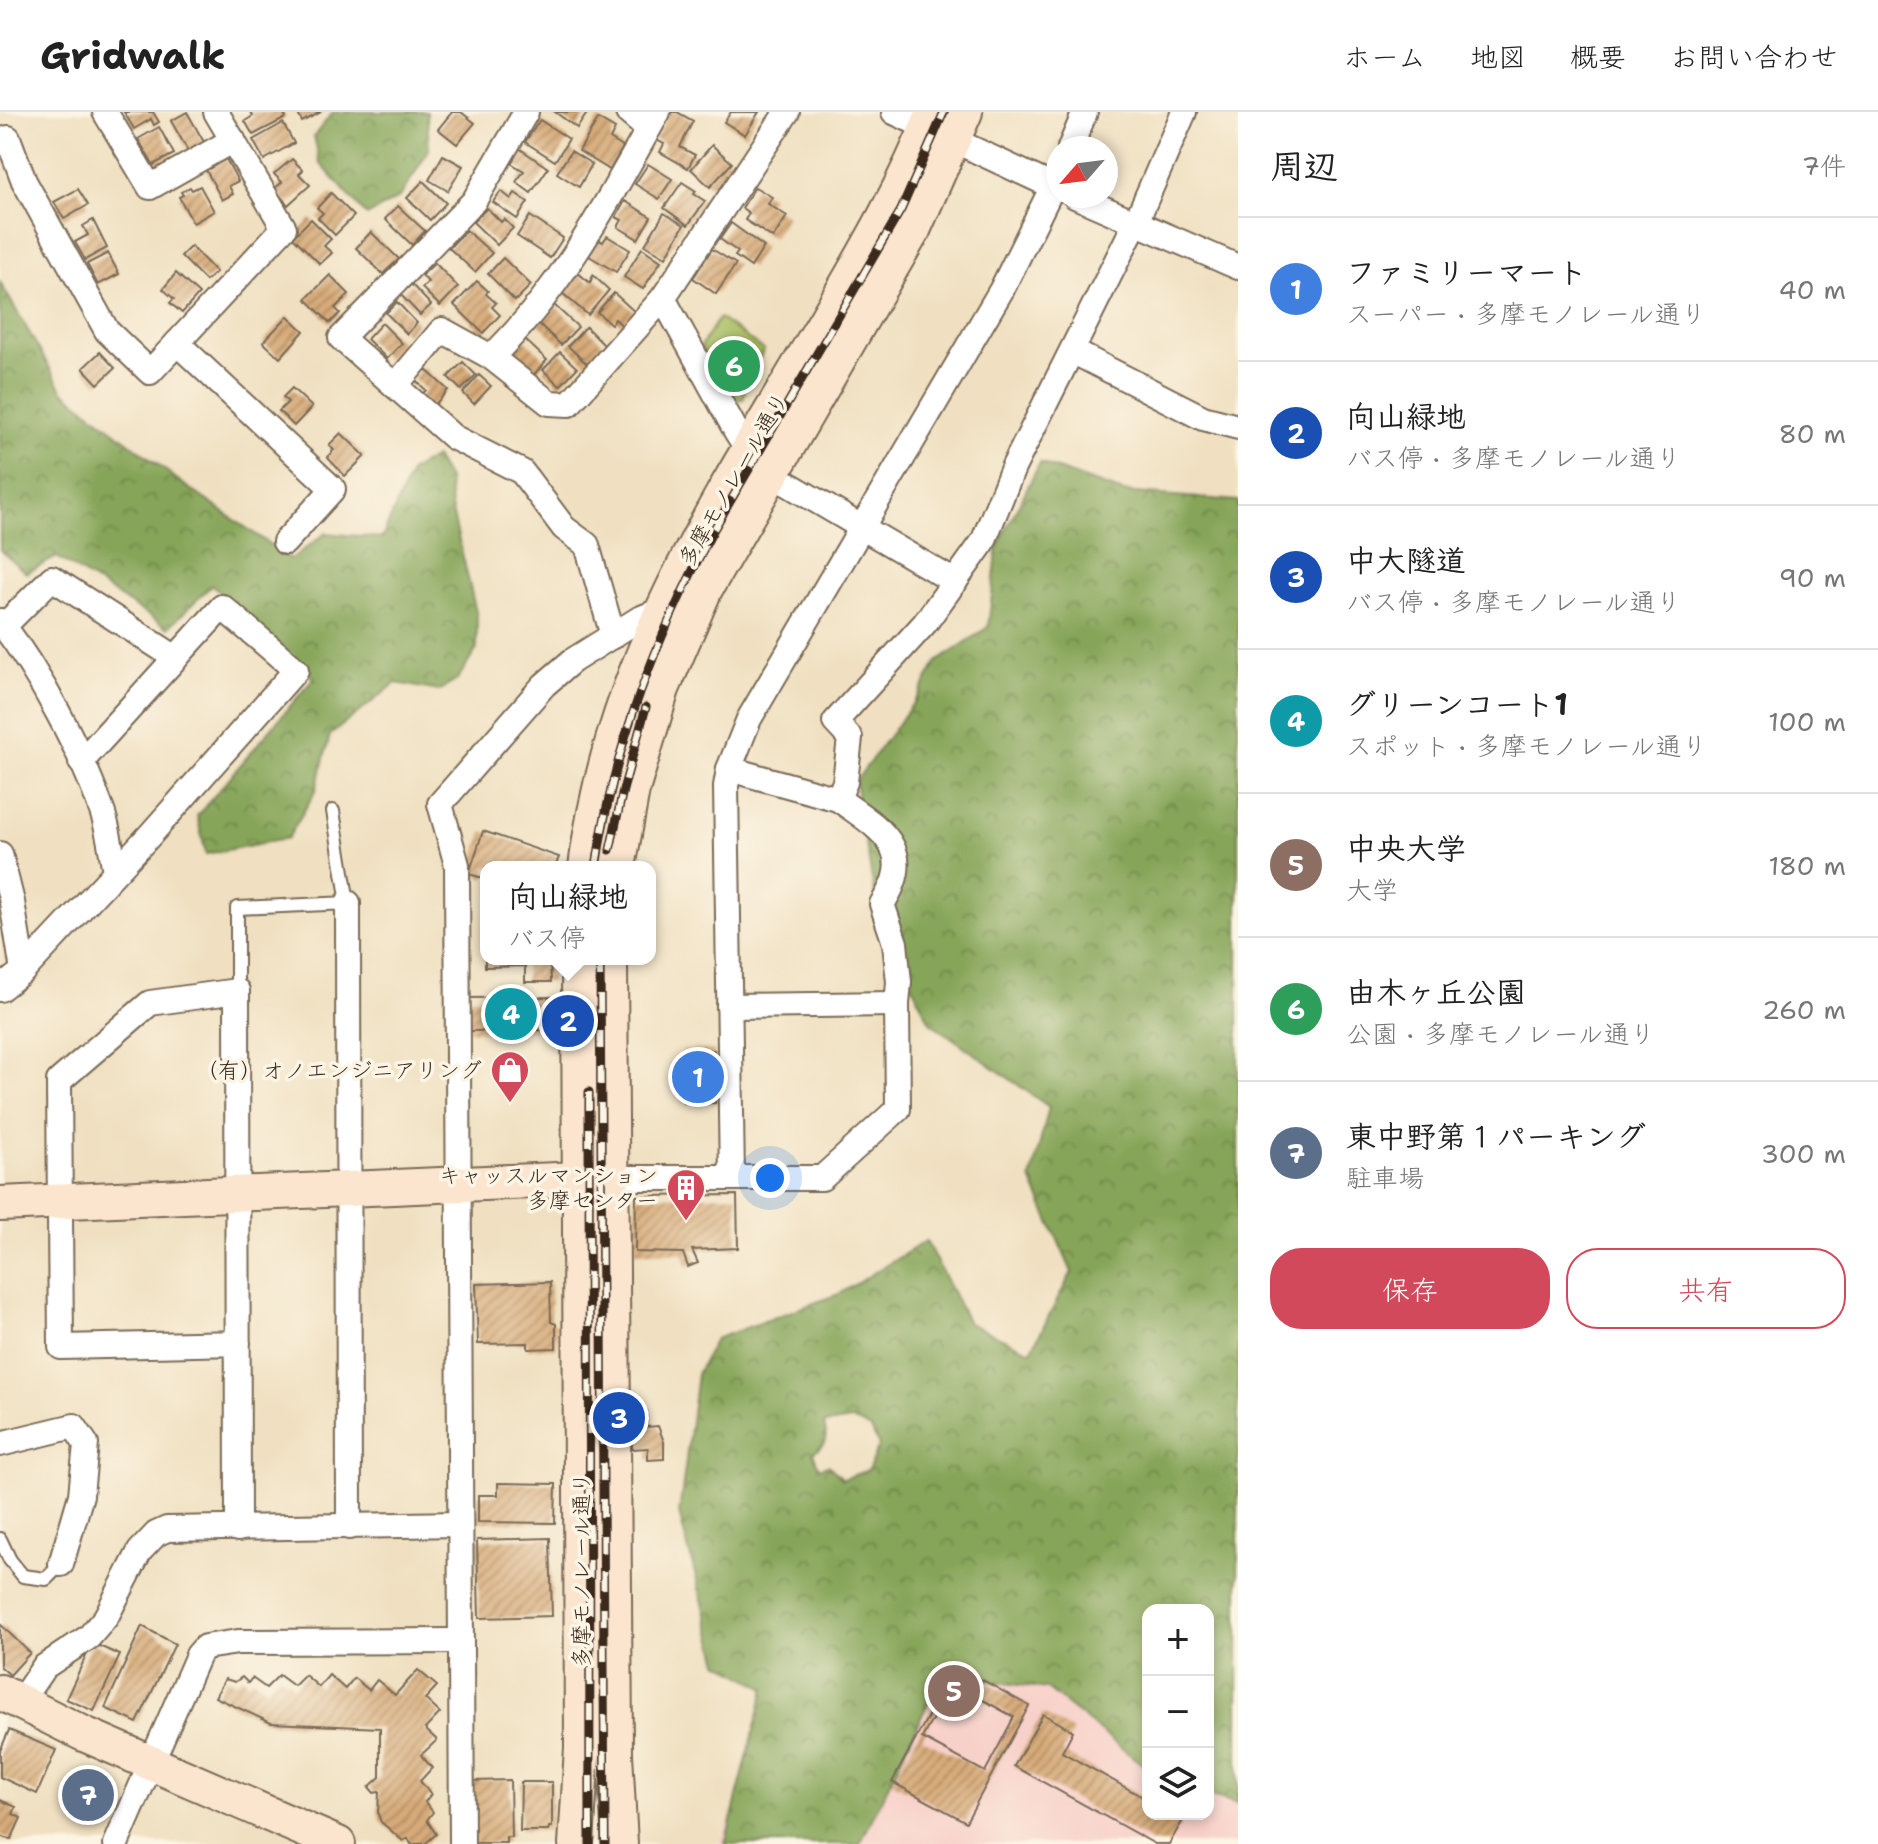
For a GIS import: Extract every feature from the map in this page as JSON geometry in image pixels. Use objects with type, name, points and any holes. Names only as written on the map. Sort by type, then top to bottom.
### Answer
[{"type":"main road","name":"多摩モノレール通り","points":[[587,861],[600,784],[616,726],[661,610],[913,230],[945,124]]},
{"type":"main road","name":"多摩モノレール通り","points":[[619,861],[632,790],[662,689],[760,462]]},
{"type":"main road","name":"多摩モノレール通り","points":[[579,965],[594,1178],[620,1844]]},
{"type":"main road","name":"多摩モノレール通り","points":[[576,1844],[582,1748],[594,1178],[610,965]]},
{"type":"main road","points":[[0,1204],[594,1178]]},
{"type":"main road","points":[[11,1698],[150,1763],[338,1844]]},
{"type":"street","points":[[105,112],[150,187],[233,140]]},
{"type":"street","points":[[526,112],[474,201],[341,338],[453,437],[522,472],[564,528],[587,545],[613,636]]},
{"type":"street","points":[[491,357],[531,313],[578,250],[653,121],[628,112]]},
{"type":"street","points":[[395,386],[442,330],[491,357],[549,403],[569,404],[663,298],[787,112]]},
{"type":"street","points":[[894,112],[945,124],[1046,179]]},
{"type":"street","points":[[1075,136],[1085,112]]},
{"type":"street","points":[[838,799],[845,782],[850,738],[835,722],[925,623],[983,542],[1013,468],[1136,222],[1184,112]]},
{"type":"street","points":[[8,138],[24,181],[107,331],[150,372],[284,228],[219,113]]},
{"type":"street","points":[[732,1178],[726,786],[729,769],[749,719],[1049,208]]},
{"type":"street","points":[[1106,208],[1238,267]]},
{"type":"street","points":[[663,298],[760,462],[862,528],[955,582]]},
{"type":"street","points":[[177,343],[333,489],[285,542]]},
{"type":"street","points":[[1072,351],[1203,418],[1238,427]]},
{"type":"street","points":[[115,871],[103,812],[81,762],[47,694],[2,623],[52,578],[176,658]]},
{"type":"street","points":[[0,989],[23,971],[296,670],[222,607],[81,762]]},
{"type":"street","points":[[462,1844],[457,865],[440,804],[544,685],[572,661],[639,619],[661,610]]},
{"type":"street","points":[[594,1178],[822,1178],[898,1109],[899,982],[895,943],[882,904],[893,887],[896,868],[889,838],[838,799],[729,769]]},
{"type":"street","points":[[0,854],[12,902],[23,971]]},
{"type":"street","points":[[348,903],[349,1527]]},
{"type":"street","points":[[238,1343],[61,1347],[59,1081],[150,1003],[237,991],[238,1193],[238,1343],[238,1529]]},
{"type":"street","points":[[729,1006],[897,1004]]},
{"type":"street","points":[[0,1444],[74,1426],[86,1444],[81,1495],[61,1564]]},
{"type":"street","points":[[11,1698],[29,1689],[44,1667],[89,1637],[106,1617],[140,1551],[156,1534],[167,1529],[459,1524]]},
{"type":"street","points":[[116,1844],[198,1655],[205,1647],[238,1642],[459,1641]]},
{"type":"lane","points":[[237,991],[237,908],[348,903],[333,811]]},
{"type":"lane","points":[[0,1539],[10,1560],[23,1576],[46,1579],[61,1564]]},
{"type":"shaded area","points":[[922,1542],[1142,1714],[1142,1820],[1214,1820],[1214,1728],[1238,1721],[1238,1844],[719,1844],[814,1622]]},
{"type":"green space","points":[[333,112],[427,112],[429,150],[400,197],[367,216],[320,163],[314,136]]},
{"type":"green space","points":[[0,282],[63,391],[183,484],[291,559],[326,533],[382,538],[411,471],[435,457],[448,479],[451,507],[477,616],[477,649],[457,680],[439,691],[396,683],[330,735],[316,790],[288,838],[206,854],[197,816],[314,678],[212,585],[168,628],[57,557],[26,573],[0,550]]},
{"type":"green space","points":[[719,318],[764,350],[747,382],[743,399],[731,400],[701,346]]},
{"type":"green space","points":[[1040,463],[1123,492],[1238,501],[1238,1804],[1214,1797],[1214,1604],[1142,1604],[1142,1764],[1047,1689],[942,1674],[860,1844],[725,1844],[765,1688],[719,1662],[679,1514],[697,1374],[715,1339],[839,1294],[926,1241],[968,1323],[1031,1351],[1072,1272],[1031,1179],[1049,1107],[930,1022],[879,919],[855,782],[917,698],[937,662],[988,627],[998,545]],"holes":[[[853,1420],[871,1429],[879,1446],[868,1470],[843,1479],[828,1465],[819,1468],[813,1452],[825,1441],[824,1424]]]},
{"type":"building","points":[[124,112],[153,112],[159,122],[154,125],[151,119],[134,129]]},
{"type":"building","points":[[187,112],[204,142],[188,151],[171,121]]},
{"type":"building","points":[[250,112],[283,112],[286,118],[253,135],[245,121],[253,116]]},
{"type":"building","points":[[297,112],[321,112],[302,122]]},
{"type":"building","points":[[452,112],[461,112],[475,123],[457,144],[438,129]]},
{"type":"building","points":[[555,112],[588,112],[577,128]]},
{"type":"building","points":[[670,112],[677,112],[693,121],[680,147],[695,155],[688,168],[660,152],[664,144],[655,139]]},
{"type":"building","points":[[731,112],[759,112],[745,135],[724,122]]},
{"type":"building","points":[[598,119],[615,129],[610,139],[623,147],[610,170],[579,151]]},
{"type":"building","points":[[540,120],[569,139],[555,161],[525,142]]},
{"type":"building","points":[[283,123],[294,143],[264,160],[253,140]]},
{"type":"building","points":[[159,127],[174,154],[153,165],[138,139]]},
{"type":"building","points":[[712,145],[732,163],[710,187],[691,169]]},
{"type":"building","points":[[519,148],[548,168],[531,193],[516,182],[524,171],[509,162]]},
{"type":"building","points":[[571,151],[592,164],[579,187],[557,173]]},
{"type":"building","points":[[443,155],[463,166],[448,191],[429,180]]},
{"type":"building","points":[[226,159],[238,181],[229,186],[233,194],[222,200],[206,170]]},
{"type":"building","points":[[292,159],[303,170],[299,174],[310,185],[288,205],[274,189],[282,182],[274,174]]},
{"type":"building","points":[[648,164],[672,179],[659,199],[635,184]]},
{"type":"building","points":[[423,181],[446,203],[430,220],[407,198]]},
{"type":"building","points":[[682,182],[705,201],[688,225],[664,208]]},
{"type":"building","points":[[200,186],[214,211],[193,223],[179,197],[190,187],[192,190]]},
{"type":"building","points":[[755,187],[772,197],[768,204],[787,216],[773,238],[745,220],[749,213],[742,208]]},
{"type":"building","points":[[78,189],[88,205],[64,219],[54,202]]},
{"type":"building","points":[[501,191],[511,199],[515,193],[528,202],[517,219],[493,202]]},
{"type":"building","points":[[331,193],[354,216],[335,235],[318,218],[323,213],[317,208]]},
{"type":"building","points":[[625,201],[651,217],[638,239],[618,227],[622,220],[616,217]]},
{"type":"building","points":[[398,206],[425,231],[412,245],[385,219]]},
{"type":"building","points":[[487,208],[501,222],[504,219],[513,228],[497,245],[473,222]]},
{"type":"building","points":[[664,213],[684,225],[666,257],[645,245]]},
{"type":"building","points":[[530,216],[563,238],[550,258],[517,236]]},
{"type":"building","points":[[311,219],[331,239],[324,246],[332,253],[320,264],[293,237]]},
{"type":"building","points":[[93,220],[107,248],[85,260],[75,242],[88,235],[83,226]]},
{"type":"building","points":[[731,223],[764,247],[751,267],[735,256],[738,252],[720,239]]},
{"type":"building","points":[[466,230],[492,253],[475,272],[449,248]]},
{"type":"building","points":[[371,232],[399,259],[383,274],[356,248]]},
{"type":"building","points":[[607,236],[630,250],[616,272],[589,256],[599,240],[603,242]]},
{"type":"building","points":[[191,246],[216,272],[206,281],[181,256]]},
{"type":"building","points":[[642,248],[661,261],[643,289],[624,277]]},
{"type":"building","points":[[712,249],[736,264],[716,294],[693,278]]},
{"type":"building","points":[[108,253],[119,274],[98,285],[87,264]]},
{"type":"building","points":[[503,258],[531,285],[515,301],[488,274]]},
{"type":"building","points":[[435,263],[458,287],[440,306],[422,288],[428,282],[422,275]]},
{"type":"building","points":[[577,272],[590,283],[593,275],[609,290],[588,315],[561,292]]},
{"type":"building","points":[[176,273],[199,294],[182,313],[170,303],[174,299],[163,289]]},
{"type":"building","points":[[330,275],[349,294],[335,308],[340,313],[330,323],[306,299]]},
{"type":"building","points":[[477,281],[488,291],[486,294],[496,303],[492,307],[500,315],[483,333],[454,305]]},
{"type":"building","points":[[411,284],[431,305],[420,315],[400,294]]},
{"type":"building","points":[[614,293],[636,313],[624,327],[615,319],[611,324],[597,312]]},
{"type":"building","points":[[397,302],[417,323],[407,334],[386,313]]},
{"type":"building","points":[[554,305],[578,327],[561,345],[537,322]]},
{"type":"building","points":[[288,316],[304,331],[280,358],[263,342]]},
{"type":"building","points":[[382,323],[402,343],[387,359],[367,339]]},
{"type":"building","points":[[586,327],[606,347],[588,365],[568,346]]},
{"type":"building","points":[[522,337],[547,360],[532,377],[507,354]]},
{"type":"building","points":[[100,352],[115,368],[98,384],[83,368]]},
{"type":"building","points":[[560,352],[577,368],[560,386],[543,370]]},
{"type":"building","points":[[463,362],[476,375],[461,390],[448,377]]},
{"type":"building","points":[[423,367],[448,390],[432,408],[420,397],[426,390],[413,378]]},
{"type":"building","points":[[479,375],[491,386],[474,404],[463,393]]},
{"type":"building","points":[[292,388],[312,407],[294,426],[279,411],[288,402],[283,397]]},
{"type":"building","points":[[341,433],[365,456],[345,476],[327,457],[334,450],[329,445]]},
{"type":"building","points":[[483,831],[559,857],[557,861],[480,861],[480,877],[469,874]]},
{"type":"building","points":[[550,965],[551,982],[525,982],[525,966],[485,967]]},
{"type":"building","points":[[554,997],[554,1030],[468,1031],[467,998]]},
{"type":"building","points":[[714,1050],[715,1103],[683,1103],[682,1051]]},
{"type":"building","name":"キャッスルマンション 多摩センター","points":[[737,1195],[738,1248],[692,1250],[698,1263],[688,1267],[683,1253],[635,1252],[636,1196]]},
{"type":"building","points":[[550,1282],[551,1322],[556,1324],[556,1348],[528,1349],[528,1343],[478,1344],[476,1284]]},
{"type":"building","points":[[632,1411],[647,1411],[647,1427],[658,1426],[664,1442],[664,1459],[648,1460],[648,1448],[632,1449]]},
{"type":"building","points":[[498,1483],[556,1484],[555,1523],[478,1522],[478,1495],[498,1495]]},
{"type":"building","points":[[550,1538],[552,1616],[479,1618],[477,1540]]},
{"type":"building","points":[[0,1624],[30,1653],[10,1675],[0,1666]]},
{"type":"building","points":[[142,1626],[175,1644],[137,1723],[105,1708]]},
{"type":"building","points":[[92,1643],[120,1655],[94,1711],[66,1699]]},
{"type":"building","points":[[956,1665],[1029,1706],[966,1822],[892,1782]],"holes":[[[952,1683],[1014,1717],[985,1772],[922,1738]]]},
{"type":"building","points":[[418,1670],[437,1686],[425,1699],[440,1713],[425,1729],[437,1740],[421,1755],[432,1768],[420,1781],[431,1794],[425,1802],[433,1812],[427,1820],[436,1834],[425,1844],[411,1844],[408,1838],[403,1841],[381,1822],[378,1814],[379,1792],[374,1793],[369,1787],[380,1777],[380,1728],[271,1723],[215,1697],[225,1679],[235,1682],[242,1677],[248,1683],[252,1678],[266,1688],[279,1675],[294,1686],[305,1675],[319,1687],[329,1675],[345,1689],[354,1678],[369,1690],[377,1680],[395,1695]]},
{"type":"building","points":[[1043,1714],[1073,1731],[1062,1752],[1142,1797],[1142,1820],[1183,1820],[1169,1844],[1155,1844],[1014,1766]]},
{"type":"building","points":[[9,1730],[56,1750],[37,1794],[0,1777],[0,1751]]},
{"type":"building","points":[[510,1780],[511,1837],[506,1837],[506,1843],[474,1843],[473,1781]]},
{"type":"building","points":[[521,1782],[552,1782],[552,1827],[548,1831],[520,1831]]},
{"type":"building","points":[[0,1800],[16,1807],[13,1814],[21,1818],[11,1840],[0,1836]]},
{"type":"railway","points":[[597,861],[626,735],[674,610],[714,529],[901,210],[944,112]]},
{"type":"railway","points":[[610,850],[646,707]]},
{"type":"railway","points":[[600,965],[605,1844]]},
{"type":"railway","points":[[589,1092],[590,1844]]},
{"type":"place","name":"由木ヶ丘公園","points":[[734,366]]},
{"type":"place","name":"グリーンコート1","points":[[511,1014]]},
{"type":"place","name":"向山緑地","points":[[568,1021]]},
{"type":"place","name":"ファミリーマート","points":[[698,1077]]},
{"type":"place","name":"（有）オノエンジニアリング","points":[[510,1104]]},
{"type":"place","name":"キャッスルマンション 多摩センター","points":[[686,1222]]},
{"type":"place","name":"中大隧道","points":[[619,1418]]},
{"type":"place","name":"中央大学","points":[[954,1691]]},
{"type":"place","name":"東中野第１パーキング","points":[[88,1795]]}]
